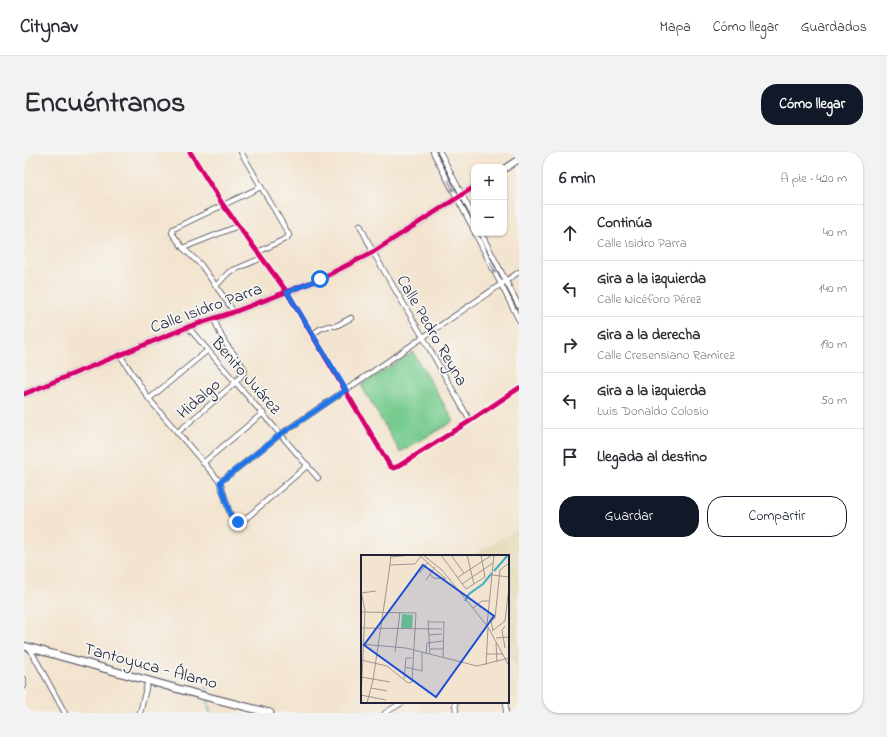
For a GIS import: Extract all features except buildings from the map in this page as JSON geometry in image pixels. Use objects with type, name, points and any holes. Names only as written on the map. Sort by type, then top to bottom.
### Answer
[{"type":"main road","name":"Tantoyuca - Álamo","points":[[27,647],[270,713]]},
{"type":"street","points":[[190,152],[223,205],[287,292],[390,466],[396,467],[470,421],[519,388]]},
{"type":"street","points":[[241,152],[289,235],[288,238],[258,252]]},
{"type":"street","points":[[433,152],[471,213]]},
{"type":"street","points":[[440,152],[471,222]]},
{"type":"street","points":[[507,167],[519,159]]},
{"type":"street","points":[[234,312],[201,265],[183,248],[172,233],[173,229],[261,187]]},
{"type":"street","name":"Calle Isidro Parra","points":[[24,394],[188,327],[234,312],[320,279],[373,252],[471,189]]},
{"type":"street","name":"Calle Pedro Reyna","points":[[360,225],[373,252],[470,421]]},
{"type":"street","points":[[183,248],[238,226]]},
{"type":"street","points":[[477,236],[519,320]]},
{"type":"street","points":[[483,236],[519,306]]},
{"type":"street","points":[[216,286],[229,272],[262,258]]},
{"type":"street","points":[[220,482],[281,434],[519,272]]},
{"type":"street","points":[[214,318],[219,333],[226,344],[242,362],[245,371],[236,382]]},
{"type":"street","points":[[312,334],[328,326],[336,326],[351,318]]},
{"type":"street","name":"Benito Juárez","points":[[188,327],[318,478]]},
{"type":"street","points":[[149,399],[208,350]]},
{"type":"street","points":[[120,355],[149,399],[220,482],[230,514],[238,522],[242,521],[308,465]]},
{"type":"street","name":"Hidalgo","points":[[177,433],[236,382]]},
{"type":"street","points":[[203,463],[263,414]]},
{"type":"street","points":[[27,647],[65,713]]},
{"type":"street","points":[[24,679],[24,686]]},
{"type":"street","points":[[140,713],[148,680]]},
{"type":"street","points":[[385,713],[401,703]]},
{"type":"street","points":[[455,703],[456,713]]},
{"type":"shaded area","points":[[519,528],[519,669],[509,656],[509,555],[474,555]]},
{"type":"green space","points":[[413,352],[454,421],[400,452],[361,385]]},
{"type":"waterway","points":[[207,686],[207,694]]},
{"type":"waterway","points":[[208,700],[210,713]]},
{"type":"cycle path","points":[[190,152],[223,205],[287,292],[390,466],[393,468],[397,467],[519,388]]},
{"type":"cycle path","points":[[24,394],[188,327],[234,312],[320,279],[373,252],[471,189]]},
{"type":"route","points":[[238,522],[230,514],[220,482],[281,434],[346,390],[287,292],[320,279]]}]
